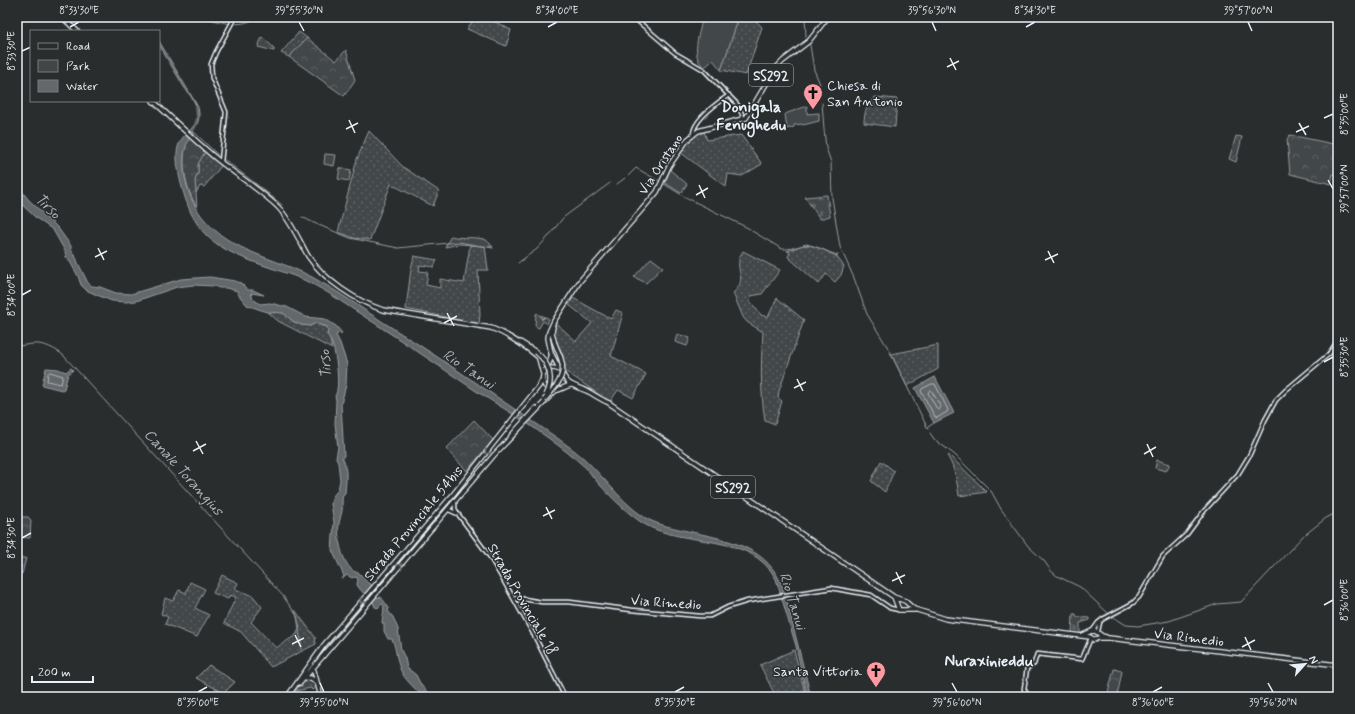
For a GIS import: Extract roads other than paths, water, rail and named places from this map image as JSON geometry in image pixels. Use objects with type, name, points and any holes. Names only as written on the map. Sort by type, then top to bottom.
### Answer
[{"type":"main road","points":[[62,17],[76,30]]},
{"type":"main road","name":"SS292","points":[[744,119],[748,116],[778,66],[809,41],[828,17]]},
{"type":"main road","points":[[155,102],[221,163],[257,190],[283,213],[308,255],[319,270],[334,283],[366,304],[383,310],[485,326],[502,332],[536,353],[544,360],[550,373],[549,388],[544,400]]},
{"type":"main road","name":"Via Oristano","points":[[548,368],[551,359],[548,338],[557,316],[580,281],[657,192],[669,166],[687,140],[698,131],[744,119]]},
{"type":"main road","points":[[288,697],[313,667],[318,658],[448,511],[494,455],[557,386],[562,375],[562,361],[552,332],[557,316]]},
{"type":"main road","points":[[536,353],[548,368],[556,368],[560,371]]},
{"type":"main road","points":[[536,353],[540,360],[543,374],[542,380],[548,389],[558,390],[566,385],[572,385]]},
{"type":"main road","points":[[542,362],[548,361],[550,354]]},
{"type":"main road","name":"Via Oristano","points":[[550,354],[560,371]]},
{"type":"main road","points":[[543,374],[548,368]]},
{"type":"main road","name":"SS292","points":[[560,371],[564,374],[565,379],[572,385],[590,392],[622,412],[894,597],[921,611],[956,621],[1097,639]]},
{"type":"main road","points":[[518,429],[564,384],[565,379]]},
{"type":"main road","name":"Strada Provinciale 54bis","points":[[302,680],[333,634],[442,507],[521,409],[542,380]]},
{"type":"main road","points":[[894,597],[897,607]]},
{"type":"main road","points":[[897,607],[900,601],[903,601]]},
{"type":"main road","points":[[904,610],[907,608],[907,604]]},
{"type":"main road","name":"SS292","points":[[897,607],[904,610],[921,611]]},
{"type":"main road","points":[[1080,636],[1092,630]]},
{"type":"main road","points":[[1090,637],[1089,634],[1092,630]]},
{"type":"main road","name":"SS292","points":[[1092,630],[1098,632]]},
{"type":"main road","points":[[1097,639],[1098,632]]},
{"type":"main road","name":"Via Rimedio","points":[[1098,632],[1102,636],[1109,638],[1338,665]]},
{"type":"main road","name":"Via Rimedio","points":[[1097,639],[1109,638]]},
{"type":"main road","points":[[313,667],[320,697]]},
{"type":"main road","points":[[302,680],[311,678],[318,685]]},
{"type":"street","points":[[221,163],[226,112],[212,78],[211,64],[235,17]]},
{"type":"street","points":[[633,18],[675,53],[704,70],[739,107],[744,119]]},
{"type":"street","points":[[693,134],[693,131],[701,118],[712,107],[729,95]]},
{"type":"street","points":[[696,127],[698,131]]},
{"type":"street","points":[[1092,630],[1101,620],[1133,603],[1139,597],[1163,556],[1187,534],[1204,511],[1238,474],[1249,456],[1265,420],[1276,400],[1329,354],[1338,340]]},
{"type":"street","name":"Strada Provinciale 18","points":[[455,502],[455,509],[458,514],[490,557],[518,605],[565,697]]},
{"type":"street","name":"Strada Provinciale 18","points":[[448,511],[458,514]]},
{"type":"street","name":"Via Rimedio","points":[[514,599],[526,599],[542,602],[569,602],[632,610],[710,616],[743,602],[835,588],[870,595],[892,609],[897,607]]},
{"type":"street","points":[[518,605],[526,599]]},
{"type":"street","points":[[1098,632],[1098,627],[1101,620]]},
{"type":"street","points":[[1029,697],[1024,689],[1027,668],[1034,664],[1037,654],[1082,659],[1090,637]]},
{"type":"street","points":[[1088,646],[1097,639]]},
{"type":"water","points":[[160,43],[198,107],[199,117],[197,125],[185,150],[184,171],[193,202],[204,219],[215,230],[241,247],[298,270],[322,282],[448,364],[575,451],[593,467],[625,502],[644,517],[663,525],[719,538],[743,546],[764,559],[776,574],[785,594],[811,697],[807,697],[796,646],[776,579],[765,564],[750,554],[734,547],[716,542],[678,536],[660,531],[644,524],[615,501],[582,464],[551,440],[393,335],[332,295],[310,283],[238,256],[215,243],[206,235],[196,222],[188,206],[182,189],[178,168],[177,151],[179,144],[194,125],[197,116],[194,101],[160,47]]},
{"type":"water","points":[[17,185],[28,199],[58,228],[71,246],[88,283],[92,286],[100,287],[116,293],[131,294],[181,279],[210,277],[235,281],[241,283],[248,290],[253,290],[264,295],[251,293],[253,299],[260,304],[270,303],[287,307],[306,317],[325,319],[336,326],[342,333],[336,335],[347,364],[346,385],[341,404],[344,456],[342,457],[346,475],[345,493],[342,497],[342,511],[339,523],[339,541],[348,566],[371,584],[372,593],[378,598],[381,597],[389,608],[388,611],[393,617],[398,629],[401,650],[405,658],[407,668],[416,675],[421,685],[432,697],[423,697],[402,673],[392,639],[388,639],[384,631],[384,623],[382,623],[384,609],[383,604],[381,604],[379,608],[375,607],[373,602],[372,603],[357,585],[358,578],[352,578],[347,575],[342,579],[344,576],[332,550],[334,522],[331,504],[333,496],[338,490],[340,480],[336,458],[338,447],[335,424],[335,396],[338,384],[335,355],[333,346],[327,335],[328,330],[326,326],[316,323],[310,326],[301,325],[294,322],[283,313],[268,312],[247,305],[237,293],[238,291],[214,286],[193,285],[177,287],[136,301],[126,302],[112,301],[86,290],[81,285],[78,276],[66,257],[65,251],[53,230],[36,218],[17,200]]},
{"type":"water","points":[[46,368],[58,369],[66,372],[71,368],[73,370],[68,374],[64,389],[62,390],[42,385]]},
{"type":"water","points":[[935,377],[954,413],[934,423],[915,388]]},
{"type":"waterway","points":[[200,17],[237,24],[250,21],[257,17]]},
{"type":"waterway","points":[[805,17],[806,37]]},
{"type":"waterway","points":[[810,45],[814,70],[820,84]]},
{"type":"waterway","points":[[822,103],[826,148],[831,162],[832,198],[840,247],[854,278],[867,314],[888,348]]},
{"type":"waterway","name":"Rio Tanui","points":[[195,125],[197,118],[196,106]]},
{"type":"waterway","points":[[194,132],[218,155]]},
{"type":"waterway","points":[[225,160],[269,194]]},
{"type":"waterway","points":[[628,176],[636,168],[659,181]]},
{"type":"waterway","points":[[617,184],[625,178]]},
{"type":"waterway","points":[[564,217],[610,183]]},
{"type":"waterway","points":[[664,184],[685,197],[750,229]]},
{"type":"waterway","points":[[271,196],[282,205]]},
{"type":"waterway","points":[[302,217],[350,238],[398,248],[459,242],[493,248]]},
{"type":"waterway","points":[[518,263],[537,249],[563,218]]},
{"type":"waterway","points":[[752,231],[782,249],[811,245],[838,255]]},
{"type":"waterway","name":"Canale Torangius","points":[[17,346],[42,344],[54,349],[64,356],[283,596],[297,616],[301,650]]},
{"type":"waterway","points":[[889,350],[928,429]]},
{"type":"waterway","points":[[928,427],[934,423]]},
{"type":"waterway","points":[[930,433],[934,439],[955,455],[991,491],[1001,509],[1028,546],[1044,561],[1049,568]]},
{"type":"waterway","points":[[1306,534],[1326,518],[1338,512]]},
{"type":"waterway","points":[[1112,616],[1126,625],[1138,626],[1169,621],[1217,604],[1241,602],[1304,535]]},
{"type":"waterway","points":[[1050,570],[1057,576],[1080,587],[1109,614]]},
{"type":"place","name":"Chiesa di San Antonio","points":[[813,110]]},
{"type":"place","name":"Santa Vittoria","points":[[876,688]]},
{"type":"district","name":"Donigala Fenughedu","points":[[751,115]]},
{"type":"district","name":"Nuraxinieddu","points":[[989,660]]},
{"type":"water label","name":"Tirso","points":[[48,206]]},
{"type":"water label","name":"Tirso","points":[[325,364]]}]
